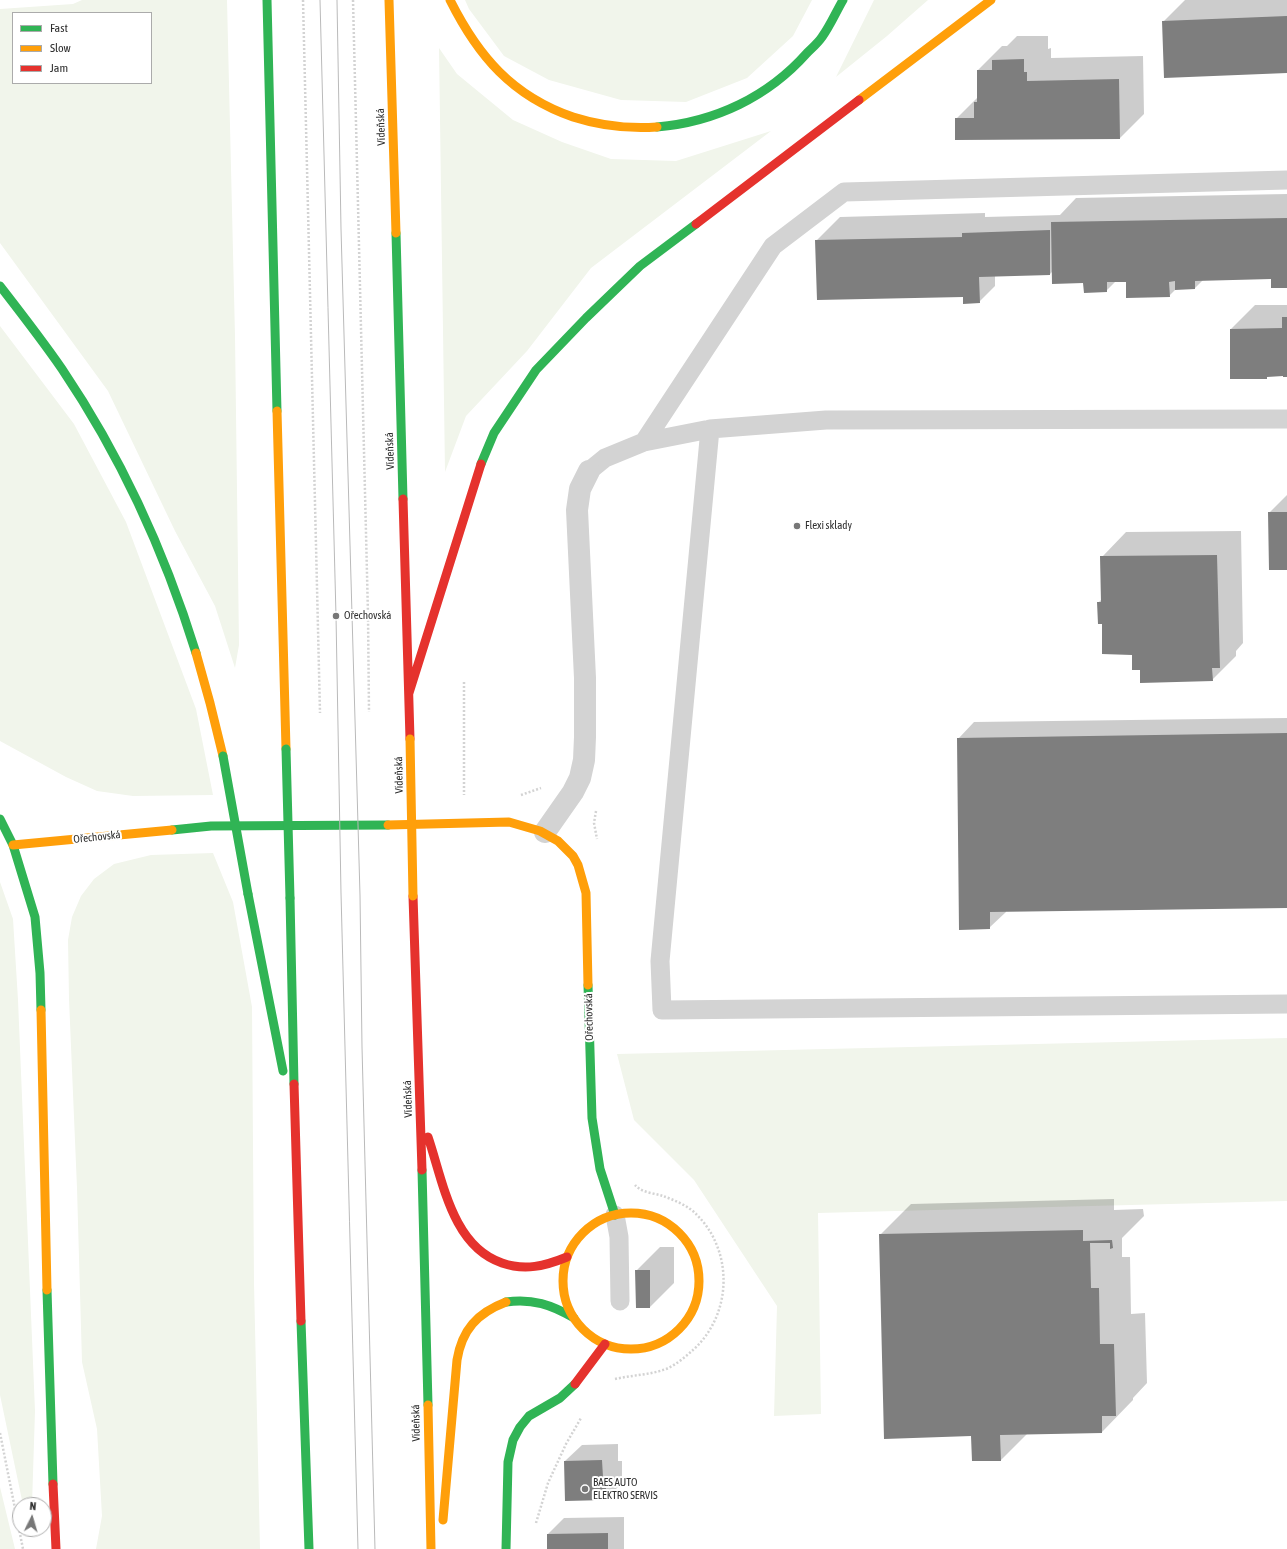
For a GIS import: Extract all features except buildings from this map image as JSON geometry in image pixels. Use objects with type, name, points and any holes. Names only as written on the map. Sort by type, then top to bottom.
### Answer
[{"type":"main road","points":[[267,0],[295,1129],[306,1417],[309,1549]]},
{"type":"main road","name":"Vídeňská","points":[[389,0],[409,693],[413,896],[421,1115],[431,1549]]},
{"type":"main road","points":[[450,0],[473,42],[490,63],[511,83],[530,97],[552,110],[574,119],[625,129],[650,129],[701,121],[746,103],[767,90],[788,74],[820,41],[834,21],[843,0]]},
{"type":"main road","points":[[409,693],[480,466],[494,433],[536,370],[586,318],[640,266],[991,0]]},
{"type":"main road","points":[[0,286],[55,360],[93,419],[125,478],[156,544],[195,649],[210,698],[223,756],[248,894],[295,1129]]},
{"type":"main road","points":[[0,819],[13,845],[35,917],[40,973],[51,1440],[56,1549]]},
{"type":"main road","name":"Ořechovská","points":[[13,845],[211,826],[323,826],[510,822],[527,825],[545,832],[565,846],[577,864],[586,892],[592,1118],[600,1169],[615,1215]]},
{"type":"main road","points":[[421,1115],[452,1209],[461,1230],[469,1241],[481,1252],[496,1262],[514,1267],[531,1268],[546,1266],[567,1257]]},
{"type":"main road","points":[[615,1215],[648,1215],[663,1221],[677,1231],[686,1242],[696,1261],[699,1286],[694,1306],[689,1316],[680,1328],[671,1336],[649,1347],[634,1349],[619,1348],[605,1344],[594,1338],[583,1330],[574,1318],[569,1309],[563,1289],[563,1274],[567,1257],[577,1240],[592,1226],[615,1215]]},
{"type":"main road","points":[[442,1525],[457,1360],[461,1342],[469,1329],[479,1317],[491,1308],[507,1302],[521,1300],[542,1302],[557,1308],[574,1318]]},
{"type":"main road","points":[[506,1549],[508,1462],[515,1436],[522,1424],[533,1413],[567,1392],[605,1344]]},
{"type":"main road","points":[[298,1510],[306,1417]]},
{"type":"street","points":[[545,832],[573,792],[580,778],[584,760],[586,737],[585,678],[577,510],[580,489],[589,471]]},
{"type":"lane","points":[[644,442],[773,246],[844,192],[1287,180]]},
{"type":"lane","points":[[589,471],[605,458],[644,442],[710,429],[826,420],[1287,419]]},
{"type":"lane","points":[[710,429],[660,961],[662,1010],[1287,1004]]},
{"type":"lane","points":[[615,1215],[619,1237],[620,1301]]},
{"type":"path","points":[[303,0],[320,713]]},
{"type":"path","points":[[353,0],[368,607],[369,712]]},
{"type":"path","points":[[460,798],[464,798],[464,682]]},
{"type":"path","points":[[515,797],[535,791],[546,783]]},
{"type":"path","points":[[596,809],[594,823],[598,842]]},
{"type":"path","points":[[613,1379],[666,1369],[685,1358],[701,1343],[714,1324],[720,1309],[724,1287],[724,1267],[718,1246],[708,1227],[696,1213],[680,1203],[663,1196],[646,1192],[637,1187],[633,1181]]},
{"type":"path","points":[[534,1529],[548,1483],[566,1444],[582,1417]]},
{"type":"path","points":[[0,1433],[23,1549]]},
{"type":"shaded area","points":[[82,0],[227,0],[235,336],[239,645],[235,668],[215,606],[175,531],[108,391],[0,243],[0,9],[73,4]]},
{"type":"shaded area","points":[[465,0],[812,0],[793,36],[747,78],[686,102],[621,100],[549,80],[504,56],[469,9]]},
{"type":"shaded area","points":[[874,0],[928,0],[887,36],[836,77]]},
{"type":"shaded area","points":[[439,48],[457,74],[513,120],[562,142],[611,159],[676,161],[771,131],[591,268],[527,351],[466,416],[445,472]]},
{"type":"shaded area","points":[[0,326],[74,424],[126,522],[196,709],[213,795],[133,796],[97,791],[66,777],[0,741]]},
{"type":"shaded area","points":[[213,853],[233,902],[252,1007],[254,1283],[260,1549],[96,1549],[102,1516],[97,1429],[82,1362],[68,940],[72,917],[81,896],[94,879],[114,864],[151,855]]},
{"type":"shaded area","points":[[0,882],[13,919],[18,1000],[35,1411],[32,1497],[21,1497],[0,1395]]},
{"type":"shaded area","points":[[1287,1038],[1287,1201],[818,1213],[821,1414],[774,1416],[777,1306],[694,1180],[634,1120],[617,1054]]},
{"type":"shaded area","points":[[0,1487],[15,1549],[0,1549]]},
{"type":"tram line","points":[[320,0],[358,1549]]},
{"type":"tram line","points":[[337,0],[341,229],[360,895],[362,1047],[375,1549]]},
{"type":"traffic: fast","points":[[267,0],[277,411]]},
{"type":"traffic: fast","points":[[657,127],[699,120],[739,105],[758,94],[792,69],[819,41],[843,0]]},
{"type":"traffic: fast","points":[[481,464],[494,433],[536,370],[586,318],[640,266],[696,224]]},
{"type":"traffic: fast","points":[[396,233],[403,499]]},
{"type":"traffic: fast","points":[[0,286],[62,369],[83,402],[122,470],[170,579],[196,653]]},
{"type":"traffic: fast","points":[[286,749],[290,898]]},
{"type":"traffic: fast","points":[[223,756],[248,894]]},
{"type":"traffic: fast","points":[[0,819],[13,845],[35,917],[40,973],[41,1010]]},
{"type":"traffic: fast","points":[[172,830],[211,826],[388,825]]},
{"type":"traffic: fast","points":[[248,894],[283,1071]]},
{"type":"traffic: fast","points":[[290,898],[294,1084]]},
{"type":"traffic: fast","points":[[588,985],[592,1118],[600,1169],[615,1215]]},
{"type":"traffic: fast","points":[[422,1170],[428,1405]]},
{"type":"traffic: fast","points":[[47,1290],[53,1484]]},
{"type":"traffic: fast","points":[[506,1302],[524,1301],[542,1304],[558,1309],[574,1318]]},
{"type":"traffic: fast","points":[[301,1321],[309,1549]]},
{"type":"traffic: fast","points":[[506,1549],[508,1462],[513,1440],[520,1427],[529,1416],[560,1398],[575,1384]]},
{"type":"traffic: slow","points":[[389,0],[396,233]]},
{"type":"traffic: slow","points":[[450,0],[472,39],[485,56],[499,72],[532,98],[573,117],[594,123],[636,128],[657,127]]},
{"type":"traffic: slow","points":[[859,100],[991,0]]},
{"type":"traffic: slow","points":[[277,411],[286,749]]},
{"type":"traffic: slow","points":[[196,653],[223,756]]},
{"type":"traffic: slow","points":[[410,739],[413,896]]},
{"type":"traffic: slow","points":[[388,825],[509,822],[540,831],[558,841],[573,856],[578,865],[586,893],[588,985]]},
{"type":"traffic: slow","points":[[13,845],[172,830]]},
{"type":"traffic: slow","points":[[41,1010],[47,1290]]},
{"type":"traffic: slow","points":[[631,1213],[657,1218],[679,1233],[694,1255],[699,1281],[694,1307],[679,1329],[657,1344],[631,1349],[605,1344],[583,1329],[568,1307],[563,1281],[568,1255],[583,1233],[605,1218],[631,1213]]},
{"type":"traffic: slow","points":[[443,1520],[459,1349],[467,1331],[472,1324],[487,1311],[506,1302]]},
{"type":"traffic: slow","points":[[428,1405],[431,1549]]},
{"type":"traffic: jam","points":[[696,224],[859,100]]},
{"type":"traffic: jam","points":[[409,693],[481,464]]},
{"type":"traffic: jam","points":[[403,499],[410,739]]},
{"type":"traffic: jam","points":[[413,896],[422,1170]]},
{"type":"traffic: jam","points":[[294,1084],[301,1321]]},
{"type":"traffic: jam","points":[[428,1137],[452,1210],[471,1242],[485,1255],[502,1263],[519,1267],[543,1265],[567,1257]]},
{"type":"traffic: jam","points":[[575,1384],[605,1344]]},
{"type":"traffic: jam","points":[[53,1484],[56,1549]]},
{"type":"place","name":"Flexi sklady","points":[[797,526]]},
{"type":"place","name":"Ořechovská","points":[[336,616]]},
{"type":"place","name":"BAES AUTO ELEKTRO SERVIS","points":[[585,1489]]}]
